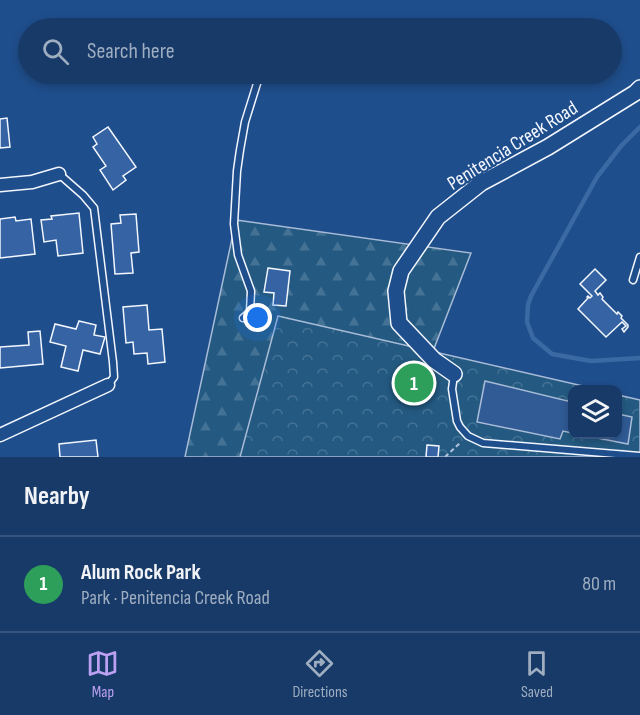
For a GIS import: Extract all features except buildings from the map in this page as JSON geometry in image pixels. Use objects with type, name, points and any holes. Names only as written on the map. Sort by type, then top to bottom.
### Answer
[{"type":"street","name":"Penitencia Creek Road","points":[[454,374],[434,360],[399,322],[396,291],[401,271],[438,217],[481,183],[548,147],[640,88]]},
{"type":"street","points":[[0,185],[32,182],[59,174]]},
{"type":"street","points":[[0,435],[108,385]]},
{"type":"lane","points":[[243,318],[250,312],[251,291],[238,255],[234,224],[237,171],[245,122],[257,84]]},
{"type":"lane","points":[[59,174],[94,208],[113,362],[114,377],[108,385]]},
{"type":"lane","points":[[633,280],[640,257]]},
{"type":"lane","name":"Penitencia Creek Road","points":[[454,374],[452,389],[457,421],[468,436]]},
{"type":"lane","points":[[468,436],[483,443],[640,456]]},
{"type":"path","points":[[445,457],[468,436]]},
{"type":"green space","points":[[236,220],[471,253],[392,457],[185,457]]},
{"type":"green space","points":[[278,316],[579,385],[568,385],[568,439],[622,439],[622,396],[640,400],[640,457],[240,457]]},
{"type":"shaded area","points":[[485,381],[568,401],[568,432],[563,431],[560,439],[477,422]]},
{"type":"shaded area","points":[[622,415],[632,417],[628,444],[602,439],[622,439]]},
{"type":"waterway","points":[[640,127],[621,146],[597,177],[531,296],[527,322],[533,338],[552,354],[591,361],[640,358]]},
{"type":"place","name":"Alum Rock Park","points":[[414,383]]}]
